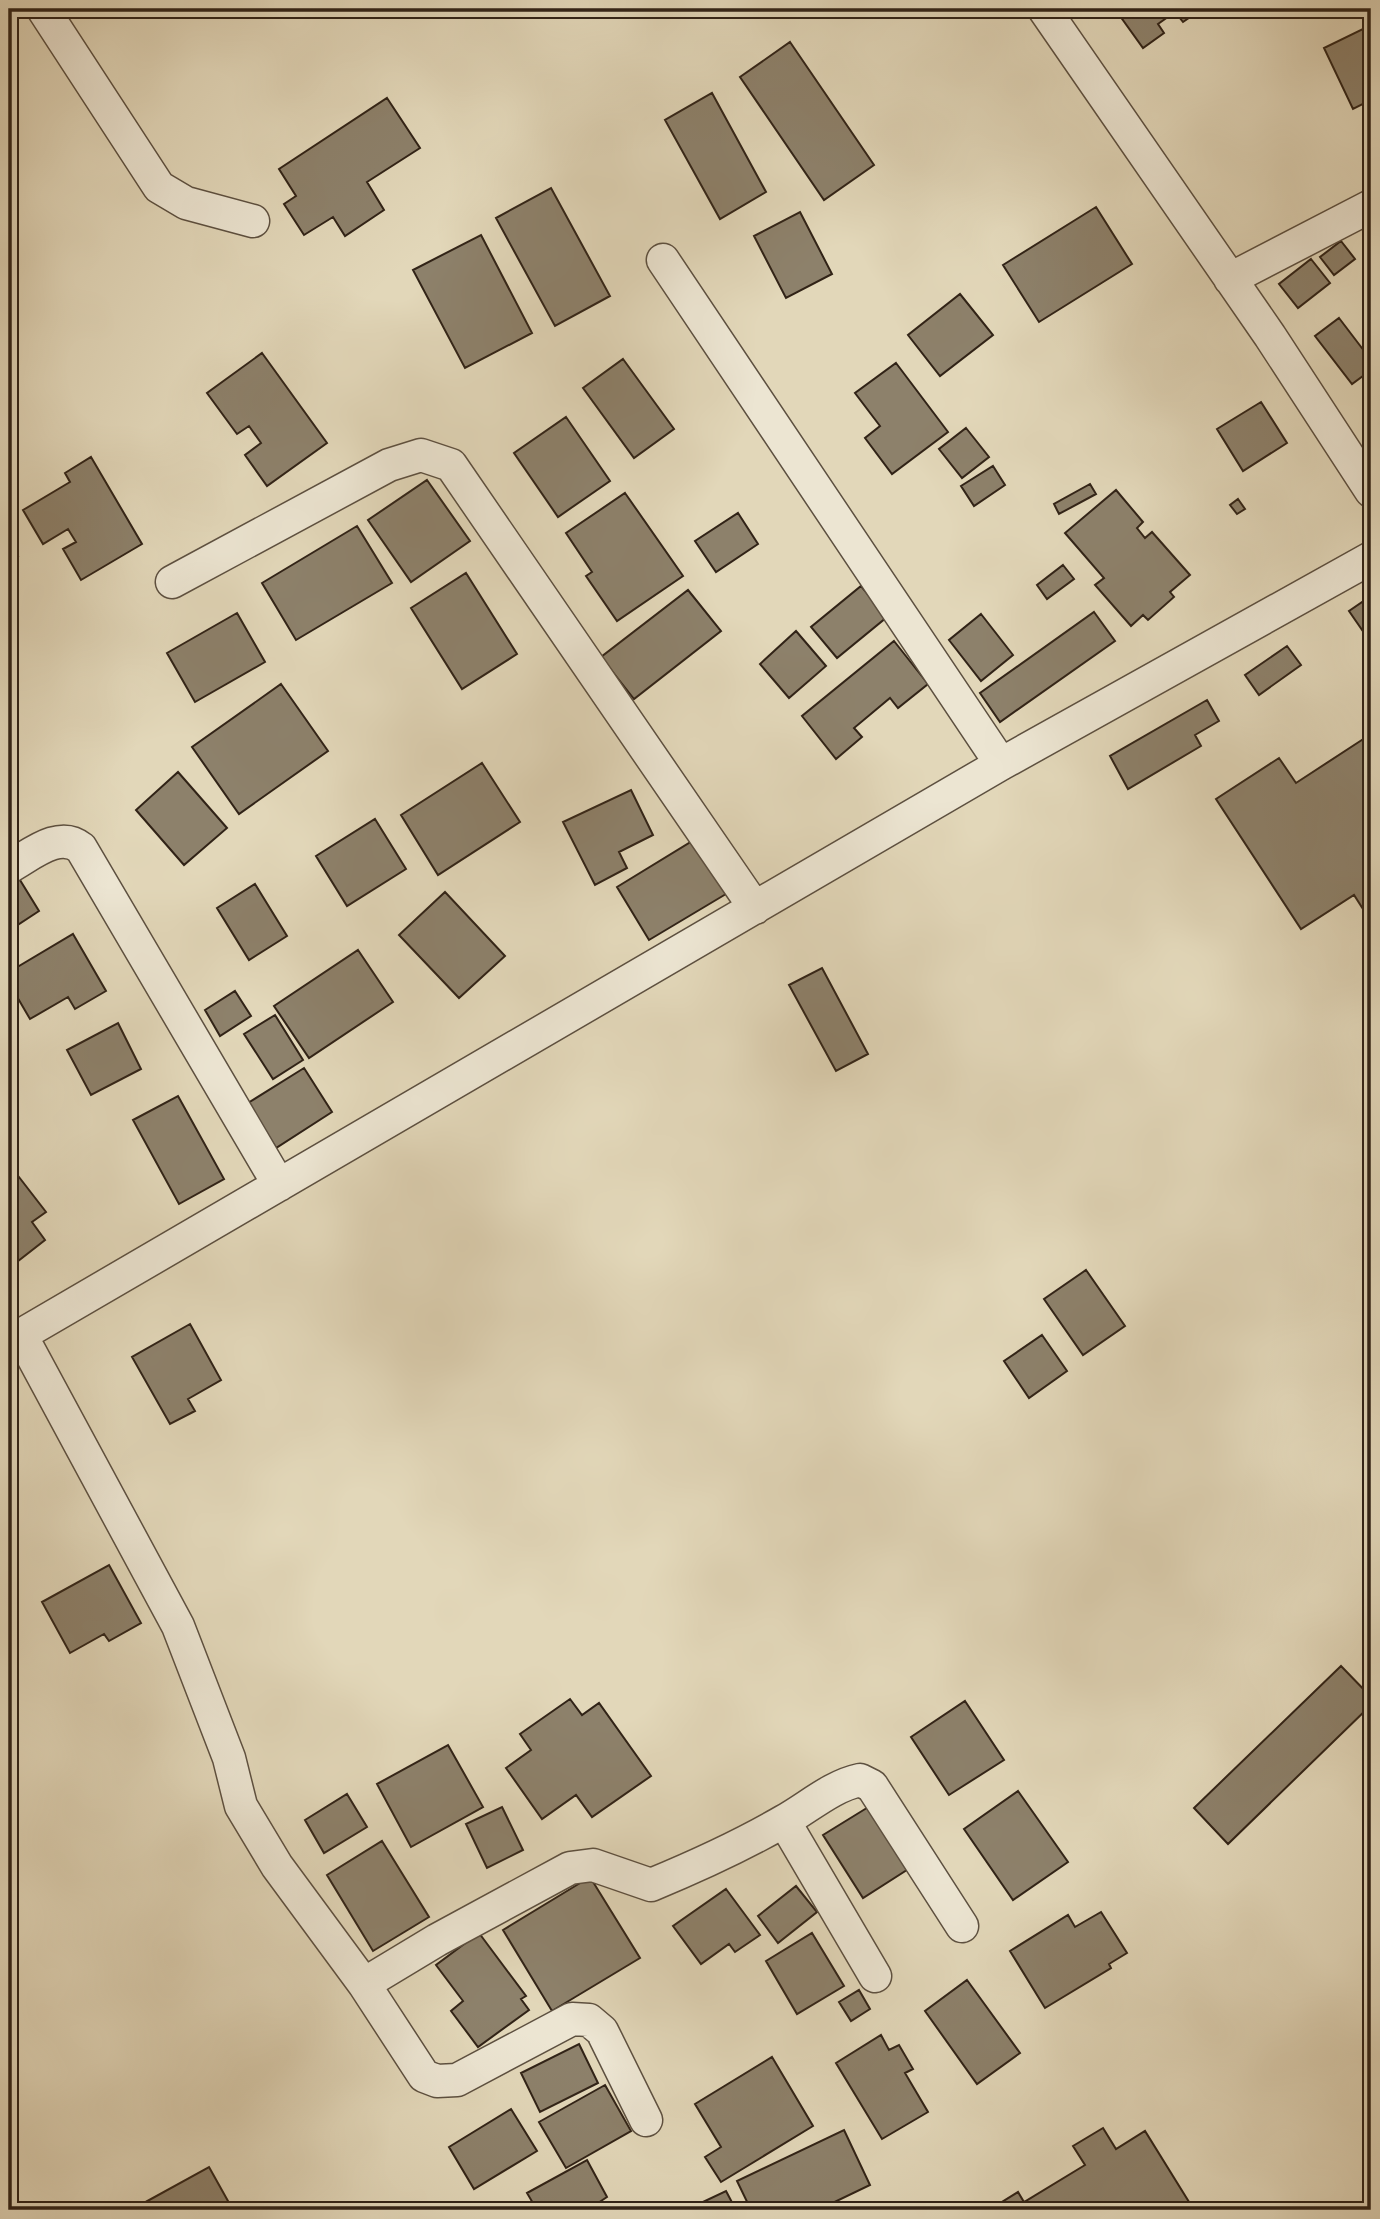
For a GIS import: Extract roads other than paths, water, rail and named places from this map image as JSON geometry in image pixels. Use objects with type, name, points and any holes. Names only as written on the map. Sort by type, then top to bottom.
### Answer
[{"type":"street","points":[[43,9],[159,187],[186,203],[253,221]]},
{"type":"street","points":[[1044,9],[1270,336],[1371,491]]},
{"type":"street","points":[[1230,279],[1371,206]]},
{"type":"street","points":[[663,260],[1001,764]]},
{"type":"street","points":[[172,582],[388,465],[421,455],[451,465],[755,908]]},
{"type":"street","points":[[646,2120],[602,2031],[589,2020],[572,2019],[457,2080],[437,2081],[424,2076],[363,1984],[277,1866],[241,1806],[229,1758],[178,1626],[15,1338],[1001,764],[1371,558]]},
{"type":"street","points":[[9,867],[60,840],[71,840],[81,848],[279,1185]]},
{"type":"street","points":[[363,1984],[437,1940],[570,1868],[593,1865],[651,1885],[710,1860],[784,1821],[846,1783],[860,1780],[872,1786],[962,1926]]},
{"type":"street","points":[[784,1821],[874,1976]]}]
